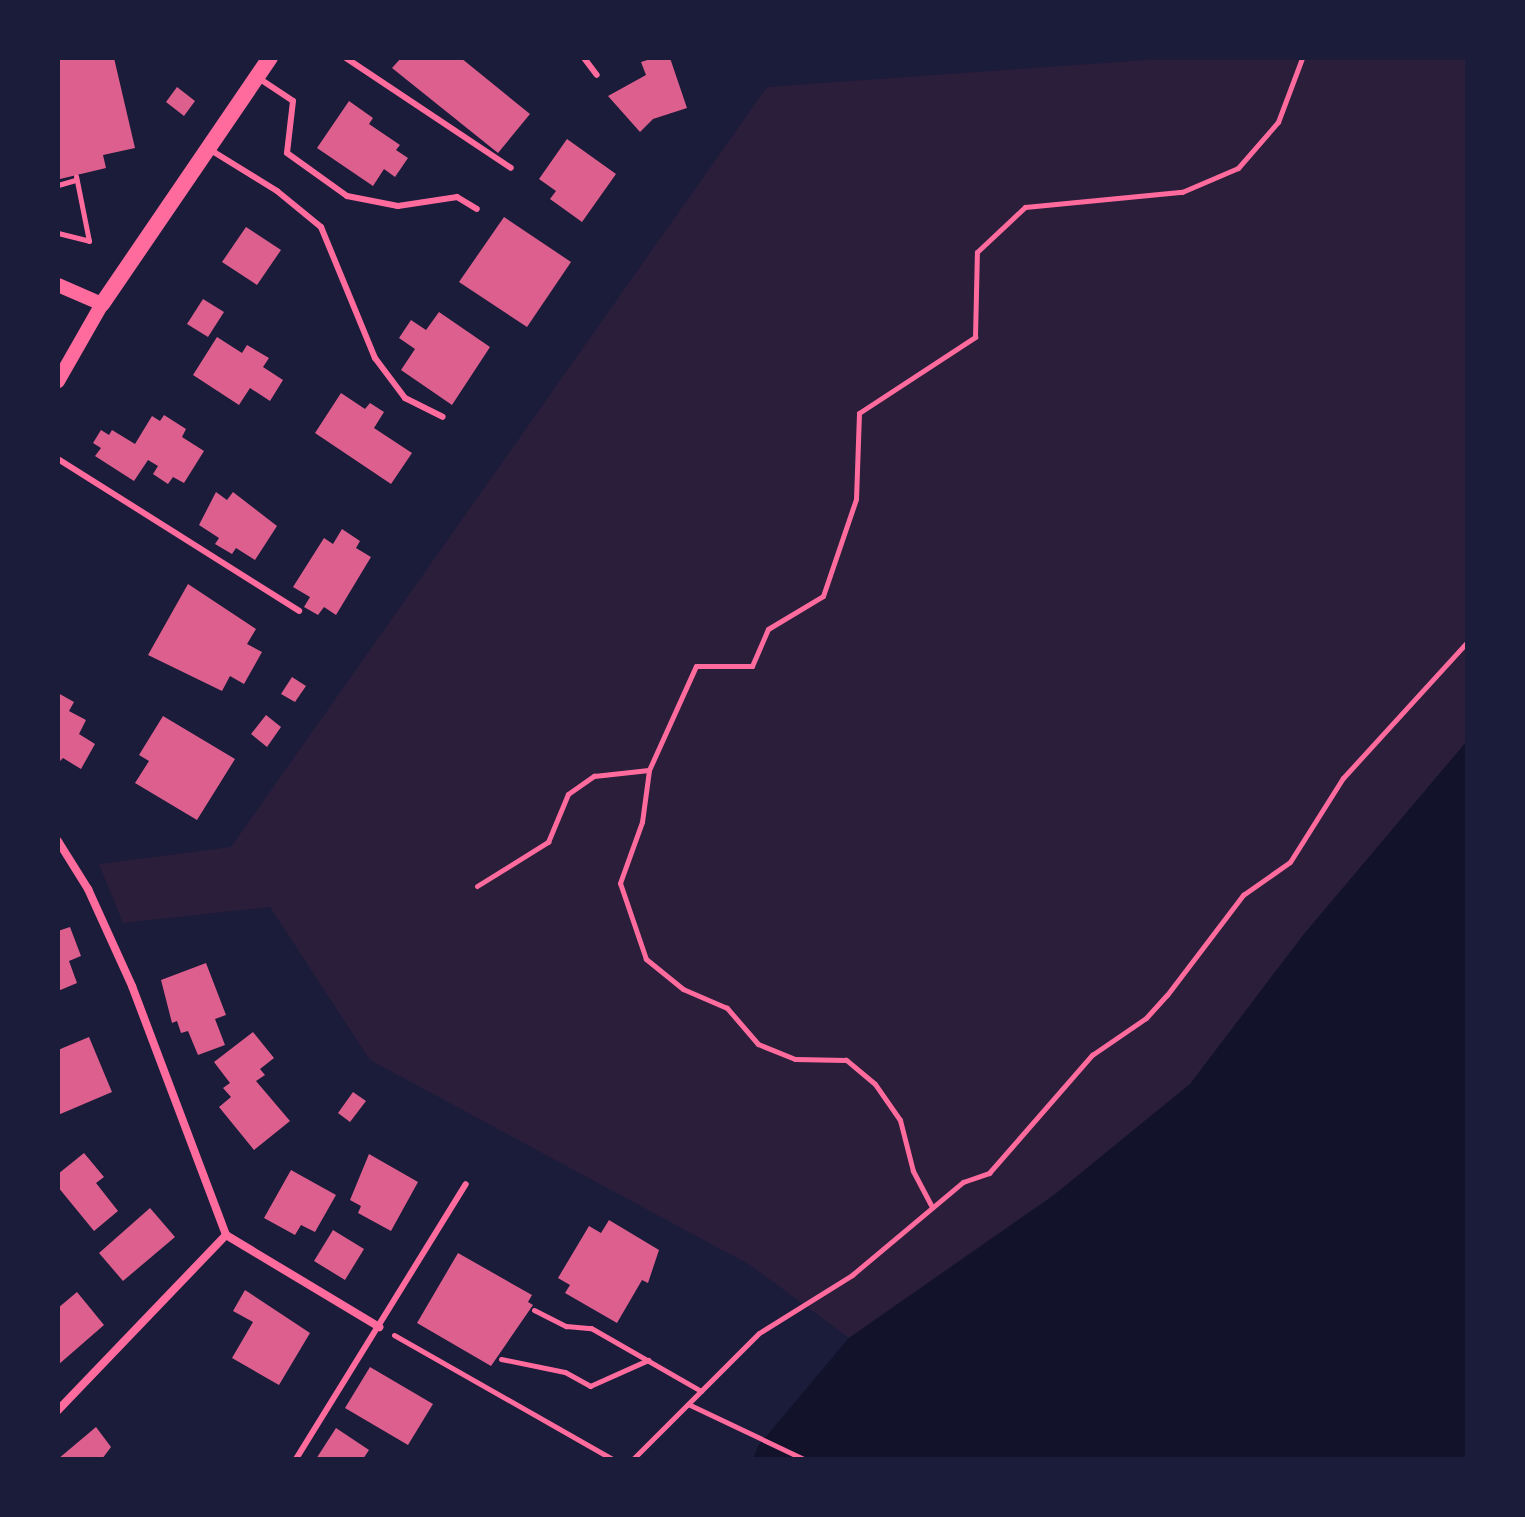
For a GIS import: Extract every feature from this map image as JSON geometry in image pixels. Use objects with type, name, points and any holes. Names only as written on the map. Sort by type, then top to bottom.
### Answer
[{"type":"main road","points":[[102,304],[270,58]]},
{"type":"street","points":[[58,285],[102,304],[58,381]]},
{"type":"street","points":[[58,841],[88,889],[132,986],[226,1235],[379,1327]]},
{"type":"street","points":[[58,1410],[226,1235]]},
{"type":"lane","points":[[346,58],[511,168]]},
{"type":"lane","points":[[584,58],[597,75]]},
{"type":"lane","points":[[257,77],[293,101],[287,153],[347,196],[398,206],[457,197],[477,209]]},
{"type":"lane","points":[[209,149],[277,191],[321,227],[375,358],[405,398],[443,417]]},
{"type":"lane","points":[[58,459],[299,611]]},
{"type":"lane","points":[[296,1459],[466,1184]]},
{"type":"path","points":[[932,1207],[913,1171],[900,1120],[875,1084],[846,1060],[795,1059],[758,1044],[727,1008],[683,989],[646,959],[620,883],[642,822],[649,770],[696,666],[752,666],[768,629],[823,596],[856,499],[859,413],[975,337],[977,252],[1025,207],[1182,192],[1238,168],[1278,122],[1302,58]]},
{"type":"path","points":[[58,185],[76,178],[89,241],[58,233]]},
{"type":"path","points":[[633,1459],[759,1333],[852,1275],[963,1182],[989,1173],[1092,1055],[1146,1018],[1243,895],[1290,862],[1343,778],[1467,642]]},
{"type":"path","points":[[477,886],[548,842],[568,794],[594,776],[649,770]]},
{"type":"path","points":[[534,1310],[566,1326],[591,1328],[701,1391]]},
{"type":"path","points":[[379,1327],[612,1459]]},
{"type":"path","points":[[501,1359],[565,1372],[590,1386],[648,1360]]},
{"type":"path","points":[[688,1404],[804,1459]]},
{"type":"shaded area","points":[[1174,58],[1467,58],[1467,741],[1304,934],[1190,1084],[1054,1195],[849,1338],[750,1265],[370,1060],[270,907],[123,923],[99,864],[231,847],[767,87]]},
{"type":"shaded area","points":[[1467,741],[1467,1459],[753,1459],[758,1446],[849,1338],[1054,1195],[1190,1084],[1304,934]]},
{"type":"building","points":[[58,58],[114,58],[135,148],[103,155],[106,168],[60,179]]},
{"type":"building","points":[[401,58],[461,58],[530,114],[498,153],[392,68]]},
{"type":"building","points":[[670,58],[687,108],[653,119],[640,132],[608,96],[646,75],[641,62]]},
{"type":"building","points":[[177,87],[195,101],[184,116],[166,102]]},
{"type":"building","points":[[349,101],[373,118],[369,124],[400,145],[396,150],[408,158],[395,177],[384,169],[373,186],[317,148]]},
{"type":"building","points":[[567,139],[616,174],[582,222],[550,199],[556,191],[539,179]]},
{"type":"building","points":[[504,217],[571,262],[527,327],[459,282]]},
{"type":"building","points":[[246,227],[281,250],[257,285],[222,262]]},
{"type":"building","points":[[203,299],[224,312],[208,337],[187,324]]},
{"type":"building","points":[[439,312],[490,347],[452,405],[401,370],[415,349],[399,338],[411,320],[426,330]]},
{"type":"building","points":[[217,337],[242,353],[247,345],[269,358],[263,367],[283,380],[270,401],[250,388],[239,405],[193,375]]},
{"type":"building","points":[[341,393],[365,409],[370,403],[384,412],[374,428],[412,453],[391,484],[315,433]]},
{"type":"building","points":[[164,415],[186,429],[182,437],[204,451],[184,483],[173,477],[168,484],[153,474],[158,466],[148,460],[134,481],[95,456],[101,448],[93,443],[101,430],[109,435],[112,430],[135,444],[152,416],[160,421]]},
{"type":"building","points":[[216,492],[227,500],[233,492],[277,526],[255,560],[236,548],[232,554],[215,544],[219,538],[199,525]]},
{"type":"building","points":[[342,529],[360,541],[356,548],[371,557],[336,615],[324,607],[318,615],[304,607],[310,597],[293,587],[324,538],[333,544]]},
{"type":"building","points":[[188,584],[256,629],[247,644],[262,652],[244,684],[230,676],[222,691],[148,655]]},
{"type":"building","points":[[292,677],[306,686],[295,702],[281,694]]},
{"type":"building","points":[[58,693],[74,702],[69,711],[86,720],[79,734],[95,744],[81,769],[63,758],[58,763]]},
{"type":"building","points":[[266,715],[281,727],[267,747],[251,734]]},
{"type":"building","points":[[163,716],[235,759],[197,820],[135,783],[149,761],[139,755]]},
{"type":"building","points":[[70,927],[81,956],[69,961],[77,983],[58,991],[58,931]]},
{"type":"building","points":[[206,963],[226,1015],[215,1019],[225,1045],[198,1055],[188,1031],[181,1033],[177,1021],[172,1023],[161,980]]},
{"type":"building","points":[[253,1032],[274,1058],[260,1069],[265,1075],[256,1081],[290,1121],[254,1150],[219,1107],[231,1097],[223,1088],[230,1083],[214,1062]]},
{"type":"building","points":[[89,1037],[112,1092],[58,1115],[58,1050]]},
{"type":"building","points":[[353,1092],[366,1101],[350,1122],[338,1113]]},
{"type":"building","points":[[84,1153],[104,1177],[96,1183],[118,1211],[94,1231],[58,1187],[58,1174]]},
{"type":"building","points":[[369,1154],[418,1182],[391,1231],[358,1213],[361,1206],[350,1200]]},
{"type":"building","points":[[291,1170],[336,1195],[315,1232],[301,1225],[295,1235],[264,1218]]},
{"type":"building","points":[[150,1208],[175,1237],[123,1281],[99,1253]]},
{"type":"building","points":[[609,1220],[659,1250],[648,1283],[642,1280],[617,1323],[565,1293],[570,1285],[558,1278],[589,1226],[601,1233]]},
{"type":"building","points":[[333,1230],[364,1249],[345,1280],[314,1261]]},
{"type":"building","points":[[458,1253],[532,1295],[528,1302],[533,1305],[491,1366],[417,1323]]},
{"type":"building","points":[[245,1290],[310,1333],[279,1385],[232,1358],[253,1322],[233,1311]]},
{"type":"building","points":[[77,1292],[104,1325],[58,1365],[58,1308]]},
{"type":"building","points":[[370,1367],[433,1404],[408,1445],[345,1408]]},
{"type":"building","points":[[96,1427],[111,1447],[102,1459],[58,1459]]},
{"type":"building","points":[[336,1428],[369,1450],[363,1459],[316,1459]]}]
